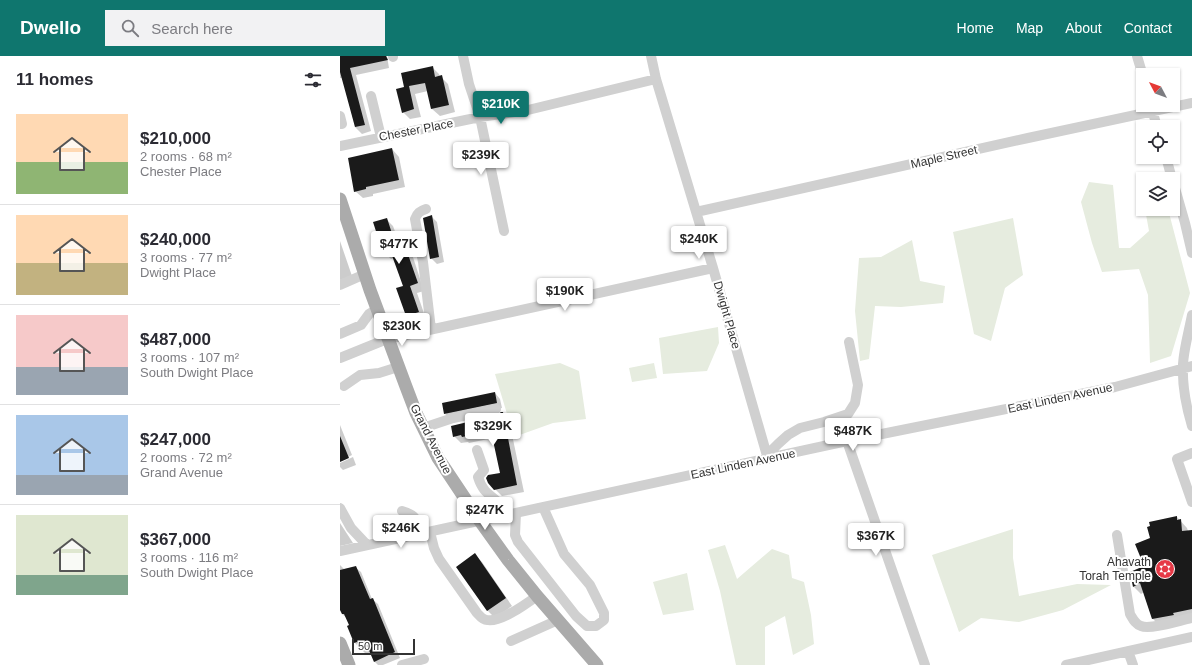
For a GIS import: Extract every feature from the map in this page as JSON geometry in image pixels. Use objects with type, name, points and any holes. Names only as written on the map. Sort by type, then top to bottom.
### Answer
[{"type":"main road","name":"Grand Avenue","points":[[340,199],[377,309],[410,399],[438,458],[508,560],[597,665]]},
{"type":"main road","points":[[340,643],[349,665]]},
{"type":"street","points":[[463,56],[469,84],[480,117],[504,231]]},
{"type":"street","name":"Dwight Place","points":[[651,56],[656,79],[713,268],[768,459]]},
{"type":"street","points":[[1137,56],[1141,68]]},
{"type":"street","name":"Chester Place","points":[[340,146],[480,117],[528,110],[656,79]]},
{"type":"street","points":[[371,96],[381,137]]},
{"type":"street","name":"Maple Street","points":[[1180,104],[1192,103]]},
{"type":"street","name":"Maple Street","points":[[696,212],[1021,140],[1136,112]]},
{"type":"street","points":[[340,116],[342,124],[340,124]]},
{"type":"street","points":[[1180,205],[1192,253]]},
{"type":"street","points":[[426,209],[421,210],[417,214],[415,220],[424,262],[431,329]]},
{"type":"street","points":[[340,358],[388,339],[713,268]]},
{"type":"street","points":[[340,285],[365,274]]},
{"type":"street","points":[[340,334],[361,326],[369,314],[377,309]]},
{"type":"street","points":[[1192,315],[1184,355],[1188,367],[1186,403],[1192,426]]},
{"type":"street","points":[[768,459],[773,449],[778,444],[788,435],[800,428],[848,414],[855,403],[858,385],[849,342]]},
{"type":"street","points":[[344,386],[360,375],[379,373],[398,367]]},
{"type":"street","name":"East Linden Avenue","points":[[340,551],[847,442],[1115,387],[1188,367]]},
{"type":"street","points":[[423,428],[453,418],[496,409]]},
{"type":"street","points":[[847,442],[925,665]]},
{"type":"street","points":[[477,450],[484,470],[478,477],[480,485],[485,492],[512,514],[515,535],[518,542],[576,616],[587,626],[596,626],[604,620],[604,613],[590,585],[564,554],[544,507]]},
{"type":"street","points":[[1192,453],[1177,459],[1192,502]]},
{"type":"street","points":[[340,508],[351,528],[367,545]]},
{"type":"street","points":[[402,511],[412,514],[416,520],[418,534]]},
{"type":"street","points":[[430,532],[434,548],[439,559],[482,619],[491,620],[503,616],[521,608],[537,596]]},
{"type":"street","points":[[1117,535],[1130,614],[1135,622],[1141,626],[1149,627],[1192,618]]},
{"type":"street","points":[[511,641],[558,620]]},
{"type":"street","points":[[1165,624],[1167,642]]},
{"type":"street","points":[[1066,665],[1192,637]]},
{"type":"street","points":[[1128,651],[1134,665]]},
{"type":"street","points":[[402,665],[424,658]]},
{"type":"shaded area","points":[[1089,182],[1113,185],[1119,248],[1130,248],[1149,231],[1146,216],[1170,216],[1190,293],[1171,356],[1150,363],[1148,295],[1139,269],[1102,272],[1092,243],[1081,202]]},
{"type":"shaded area","points":[[1013,218],[1023,275],[1005,288],[991,341],[974,334],[953,232]]},
{"type":"shaded area","points":[[912,240],[920,281],[945,286],[943,303],[901,307],[875,306],[869,359],[860,361],[855,311],[859,258],[881,257]]},
{"type":"shaded area","points":[[718,327],[719,343],[707,371],[663,374],[659,338]]},
{"type":"shaded area","points":[[560,363],[579,371],[586,419],[553,423],[514,437],[495,374]]},
{"type":"shaded area","points":[[654,363],[657,378],[632,382],[629,368]]},
{"type":"shaded area","points":[[1013,529],[1013,558],[1019,596],[1077,584],[1111,585],[1063,610],[1019,622],[981,618],[959,632],[932,555]]},
{"type":"shaded area","points":[[725,545],[737,579],[772,549],[789,555],[792,578],[804,582],[811,615],[814,644],[793,655],[785,616],[765,627],[765,665],[736,665],[720,591],[708,550]]},
{"type":"shaded area","points":[[687,573],[694,610],[663,615],[653,582]]},
{"type":"building","points":[[340,56],[386,56],[388,60],[350,68],[365,125],[355,127],[340,72]]},
{"type":"building","points":[[433,66],[435,77],[442,75],[449,105],[431,109],[425,83],[409,86],[414,109],[402,113],[396,89],[404,87],[401,73]]},
{"type":"building","points":[[392,148],[399,180],[366,187],[366,189],[354,192],[348,158]]},
{"type":"building","points":[[432,215],[439,257],[430,259],[423,218]]},
{"type":"building","points":[[387,218],[396,246],[404,243],[418,283],[410,286],[419,312],[406,316],[396,288],[403,286],[390,250],[383,253],[373,222]]},
{"type":"building","points":[[495,392],[497,403],[444,414],[442,403]]},
{"type":"building","points":[[503,412],[517,485],[494,490],[486,478],[488,475],[500,473],[491,431],[462,437],[461,435],[453,437],[451,426],[497,415]]},
{"type":"building","points":[[340,436],[349,458],[340,462]]},
{"type":"building","name":"Ahavath Torah Temple","points":[[1177,516],[1177,520],[1181,519],[1182,531],[1192,530],[1192,609],[1173,613],[1174,615],[1152,619],[1140,583],[1133,587],[1130,572],[1144,566],[1135,544],[1150,538],[1147,527],[1150,526],[1149,522]]},
{"type":"building","points":[[475,553],[506,598],[487,611],[456,567]]},
{"type":"building","points":[[356,566],[370,599],[373,598],[395,652],[374,662],[368,648],[361,650],[357,642],[354,643],[347,626],[349,625],[344,614],[342,614],[340,610],[340,570]]},
{"type":"place","name":"Ahavath Torah Temple","points":[[1165,569]]}]
